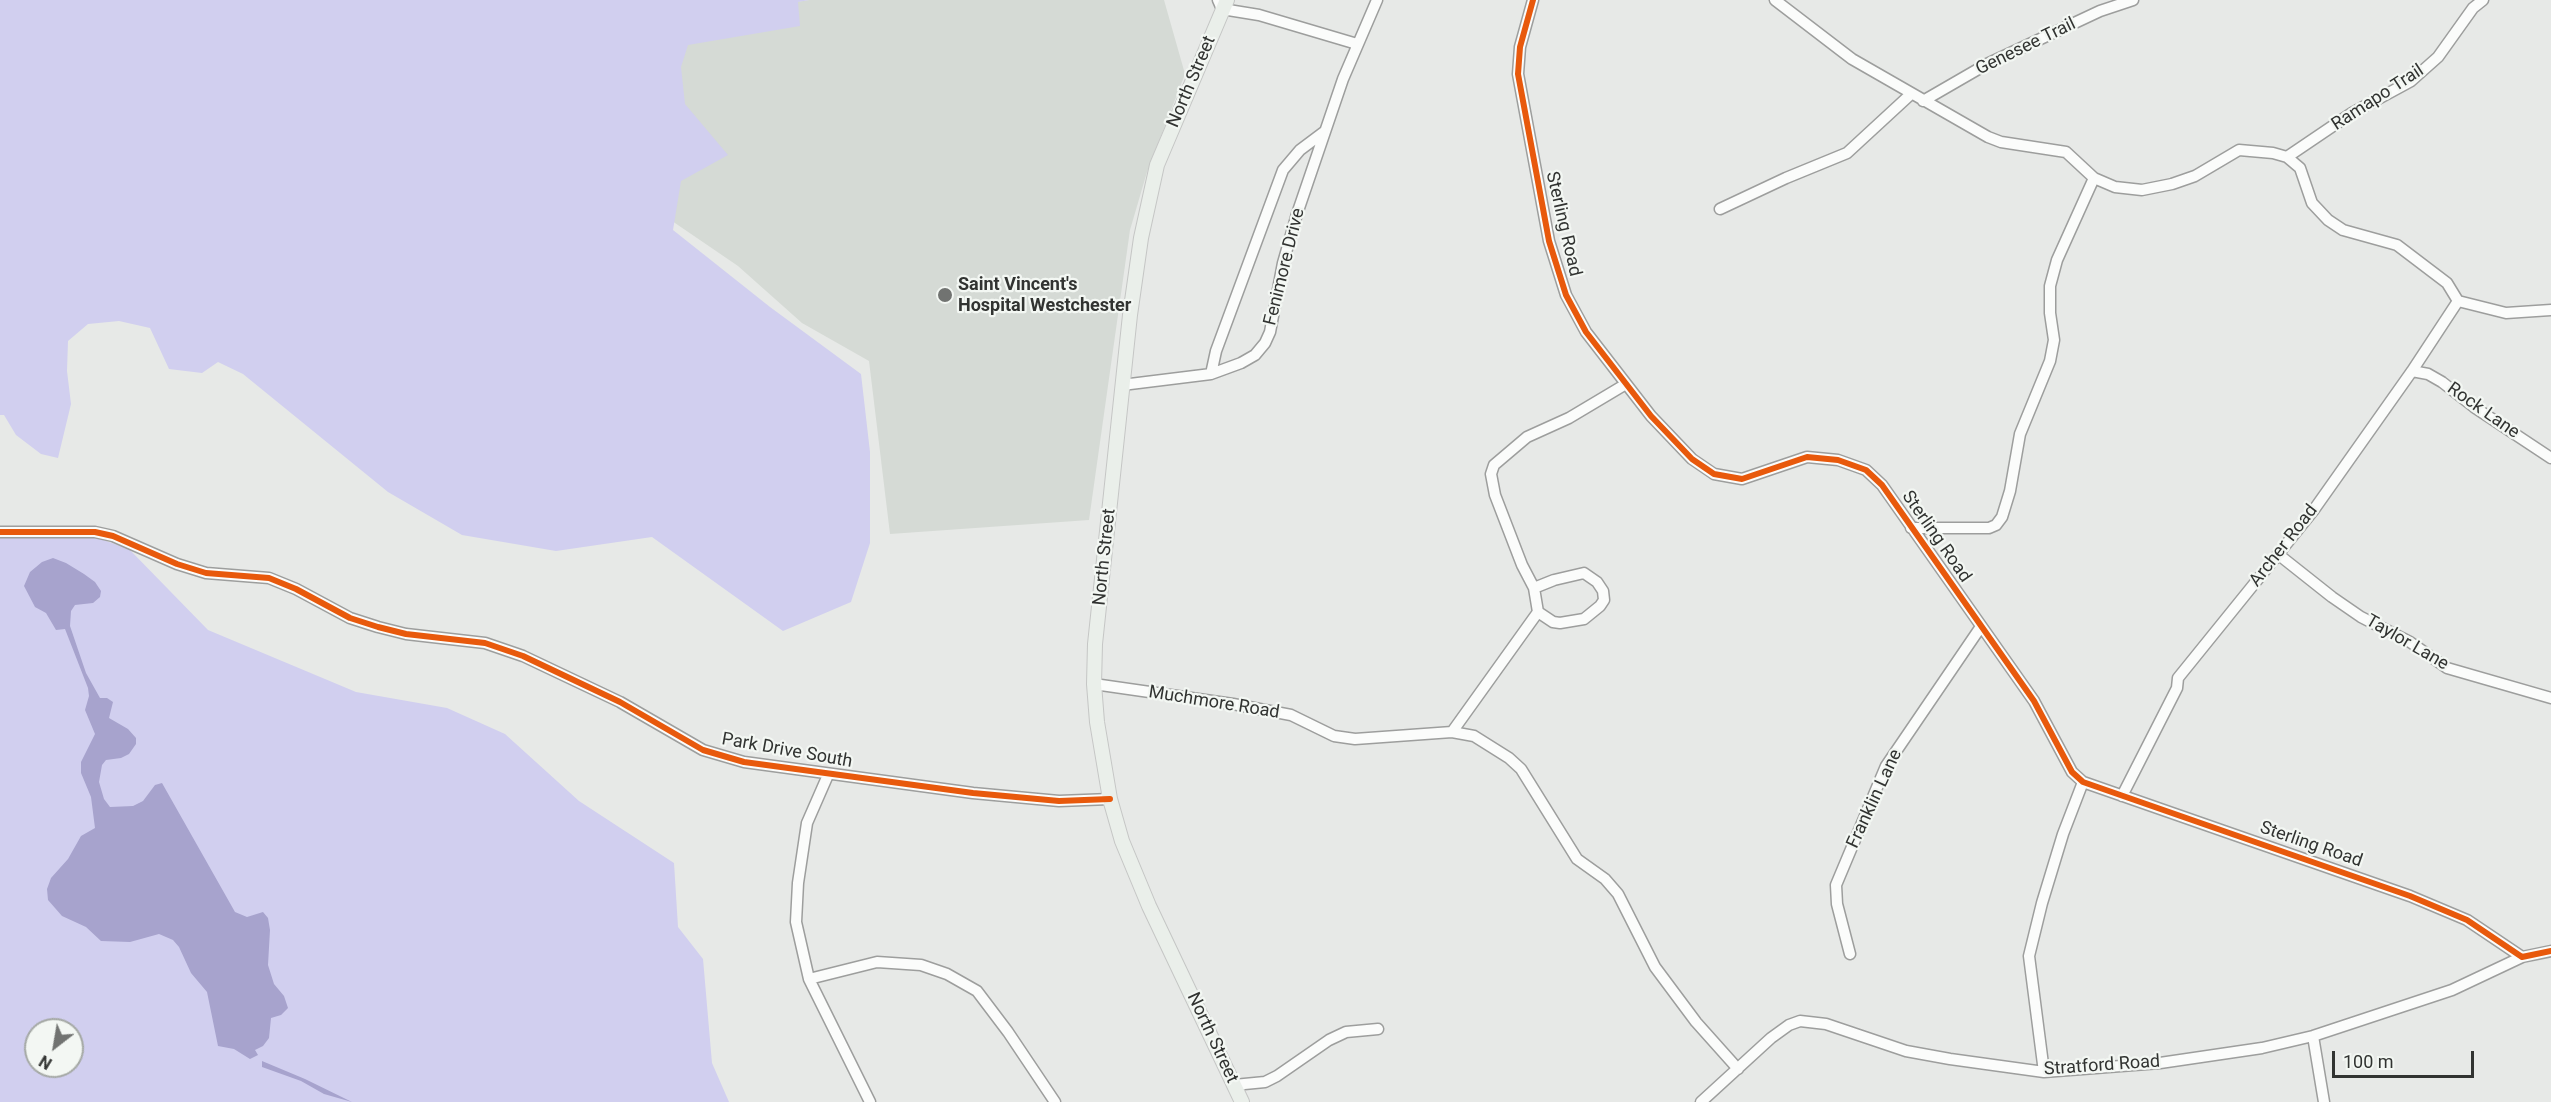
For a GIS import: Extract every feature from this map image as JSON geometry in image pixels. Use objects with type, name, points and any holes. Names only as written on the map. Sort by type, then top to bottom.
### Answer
[{"type":"main road","name":"North Street","points":[[1223,3],[1157,165],[1140,249],[1122,385],[1095,644],[1094,684],[1097,722],[1110,799],[1122,841],[1242,1102]]},
{"type":"street","name":"Fenimore Drive","points":[[1122,385],[1211,374],[1255,355],[1265,343],[1270,332],[1283,264],[1297,214],[1356,44],[1377,0]]},
{"type":"street","name":"Sterling Road","points":[[1533,0],[1520,47],[1518,74],[1549,241],[1566,295],[1587,332],[1626,384],[1651,416],[1692,459],[1714,474],[1742,479],[1807,457],[1838,460],[1866,470],[1882,485],[2034,702],[2072,772],[2083,782],[2410,896],[2467,920],[2522,957]]},
{"type":"street","points":[[1775,0],[1852,59],[1988,138],[2066,152],[2094,178],[2115,187],[2142,190],[2172,184],[2195,176],[2239,150],[2273,153],[2286,157],[2300,168],[2312,203],[2328,220],[2343,230],[2397,245],[2447,283],[2458,301],[2506,313],[2551,310]]},
{"type":"street","name":"Genesee Trail","points":[[1923,101],[1987,64],[2100,11],[2133,0]]},
{"type":"street","name":"Ramapo Trail","points":[[2286,157],[2352,113],[2410,81],[2438,57],[2473,8],[2483,0]]},
{"type":"street","points":[[1223,3],[1356,44]]},
{"type":"street","points":[[1720,209],[1847,153],[1911,94]]},
{"type":"street","name":"Fenimore Drive","points":[[1211,374],[1216,351],[1283,170],[1300,150],[1325,131]]},
{"type":"street","points":[[1911,528],[1989,528],[1996,525],[2002,517],[2010,491],[2020,434],[2050,362],[2054,340],[2050,313],[2050,286],[2057,260],[2094,178]]},
{"type":"street","name":"Archer Road","points":[[2122,796],[2177,688],[2178,678],[2279,555],[2412,371],[2458,301]]},
{"type":"street","name":"Rock Lane","points":[[2412,371],[2428,374],[2442,382],[2474,407],[2551,458]]},
{"type":"street","points":[[1452,732],[1538,612],[1534,588],[1522,566],[1495,495],[1491,474],[1494,465],[1527,436],[1569,418],[1626,384]]},
{"type":"street","name":"Park Drive South","points":[[0,532],[95,532],[113,536],[177,564],[206,573],[269,578],[296,589],[350,618],[378,627],[406,634],[485,644],[523,656],[620,702],[710,752],[744,762],[828,775],[1059,801],[1110,799]]},
{"type":"street","name":"Taylor Lane","points":[[2279,555],[2332,597],[2361,616],[2410,642],[2447,668],[2551,698]]},
{"type":"street","points":[[1534,588],[1554,579],[1584,573],[1597,582],[1603,591],[1604,600],[1584,620],[1553,622],[1538,612]]},
{"type":"street","name":"Franklin Lane","points":[[1850,954],[1837,904],[1836,885],[1887,766],[1980,628]]},
{"type":"street","name":"Muchmore Road","points":[[1094,684],[1233,704],[1291,715],[1334,736],[1355,739],[1452,732],[1474,736],[1509,758],[1521,769],[1577,859],[1605,879],[1618,894],[1655,967],[1696,1022],[1738,1069]]},
{"type":"street","points":[[828,775],[807,823],[798,883],[796,922],[809,979],[870,1102]]},
{"type":"street","points":[[2044,1072],[2029,956],[2063,834],[2083,782]]},
{"type":"street","points":[[2522,957],[2551,951]]},
{"type":"street","name":"Stratford Road","points":[[1701,1102],[1771,1038],[1789,1025],[1800,1021],[1826,1024],[1906,1051],[2044,1072],[2160,1064],[2262,1048],[2313,1036],[2452,990],[2522,957]]},
{"type":"street","points":[[809,979],[877,962],[921,965],[947,974],[977,991],[1055,1102]]},
{"type":"street","points":[[1234,1085],[1265,1082],[1329,1040],[1346,1032],[1378,1029]]},
{"type":"street","points":[[2313,1036],[2324,1102]]},
{"type":"shaded area","points":[[0,0],[809,0],[798,2],[800,26],[688,45],[681,67],[685,104],[728,155],[681,181],[673,230],[770,307],[861,374],[870,452],[870,543],[851,602],[783,631],[652,537],[556,551],[462,535],[388,492],[243,374],[218,362],[202,373],[169,369],[150,328],[119,321],[88,324],[68,341],[67,371],[71,404],[58,458],[41,454],[16,435],[4,415],[0,415]]},
{"type":"shaded area","name":"Saint Vincent's Hospital Westchester","points":[[809,0],[1164,0],[1185,74],[1147,172],[1130,230],[1089,520],[890,534],[869,361],[802,323],[738,266],[568,150],[541,41]]},
{"type":"shaded area","points":[[0,534],[92,536],[129,549],[208,630],[356,692],[447,708],[505,734],[579,801],[674,863],[678,927],[703,959],[712,1063],[729,1102],[0,1102]]},
{"type":"shaded area","points":[[53,558],[84,574],[95,582],[101,591],[100,597],[93,603],[75,605],[71,611],[70,626],[86,673],[100,698],[107,698],[113,702],[109,718],[128,729],[136,738],[136,744],[129,754],[121,758],[106,760],[102,765],[99,782],[104,799],[110,807],[133,806],[143,801],[155,785],[162,783],[235,912],[247,917],[263,912],[268,918],[270,930],[268,965],[274,984],[284,996],[288,1008],[281,1015],[271,1018],[269,1038],[263,1046],[255,1050],[258,1055],[250,1059],[234,1049],[218,1046],[207,992],[191,973],[179,947],[173,940],[159,934],[130,942],[101,941],[86,927],[62,916],[48,900],[47,889],[51,878],[68,859],[81,836],[95,828],[91,797],[81,773],[81,762],[95,734],[85,710],[89,696],[88,688],[65,629],[56,630],[46,613],[35,607],[24,586],[30,572],[42,562]]},
{"type":"shaded area","points":[[262,1061],[352,1102],[324,1094],[301,1081],[262,1067]]},
{"type":"cycle path","points":[[1533,0],[1520,47],[1518,74],[1549,241],[1566,295],[1586,332],[1651,416],[1692,459],[1714,474],[1742,479],[1807,457],[1838,460],[1866,470],[1882,485],[2034,701],[2072,772],[2083,782],[2410,896],[2467,920],[2522,957],[2551,951]]},
{"type":"cycle path","points":[[0,532],[95,532],[113,536],[177,564],[206,573],[269,578],[296,589],[350,618],[378,627],[406,634],[485,643],[523,656],[620,702],[703,750],[744,762],[973,793],[1059,801],[1110,799]]},
{"type":"place","name":"Saint Vincent's Hospital Westchester","points":[[945,295]]}]
